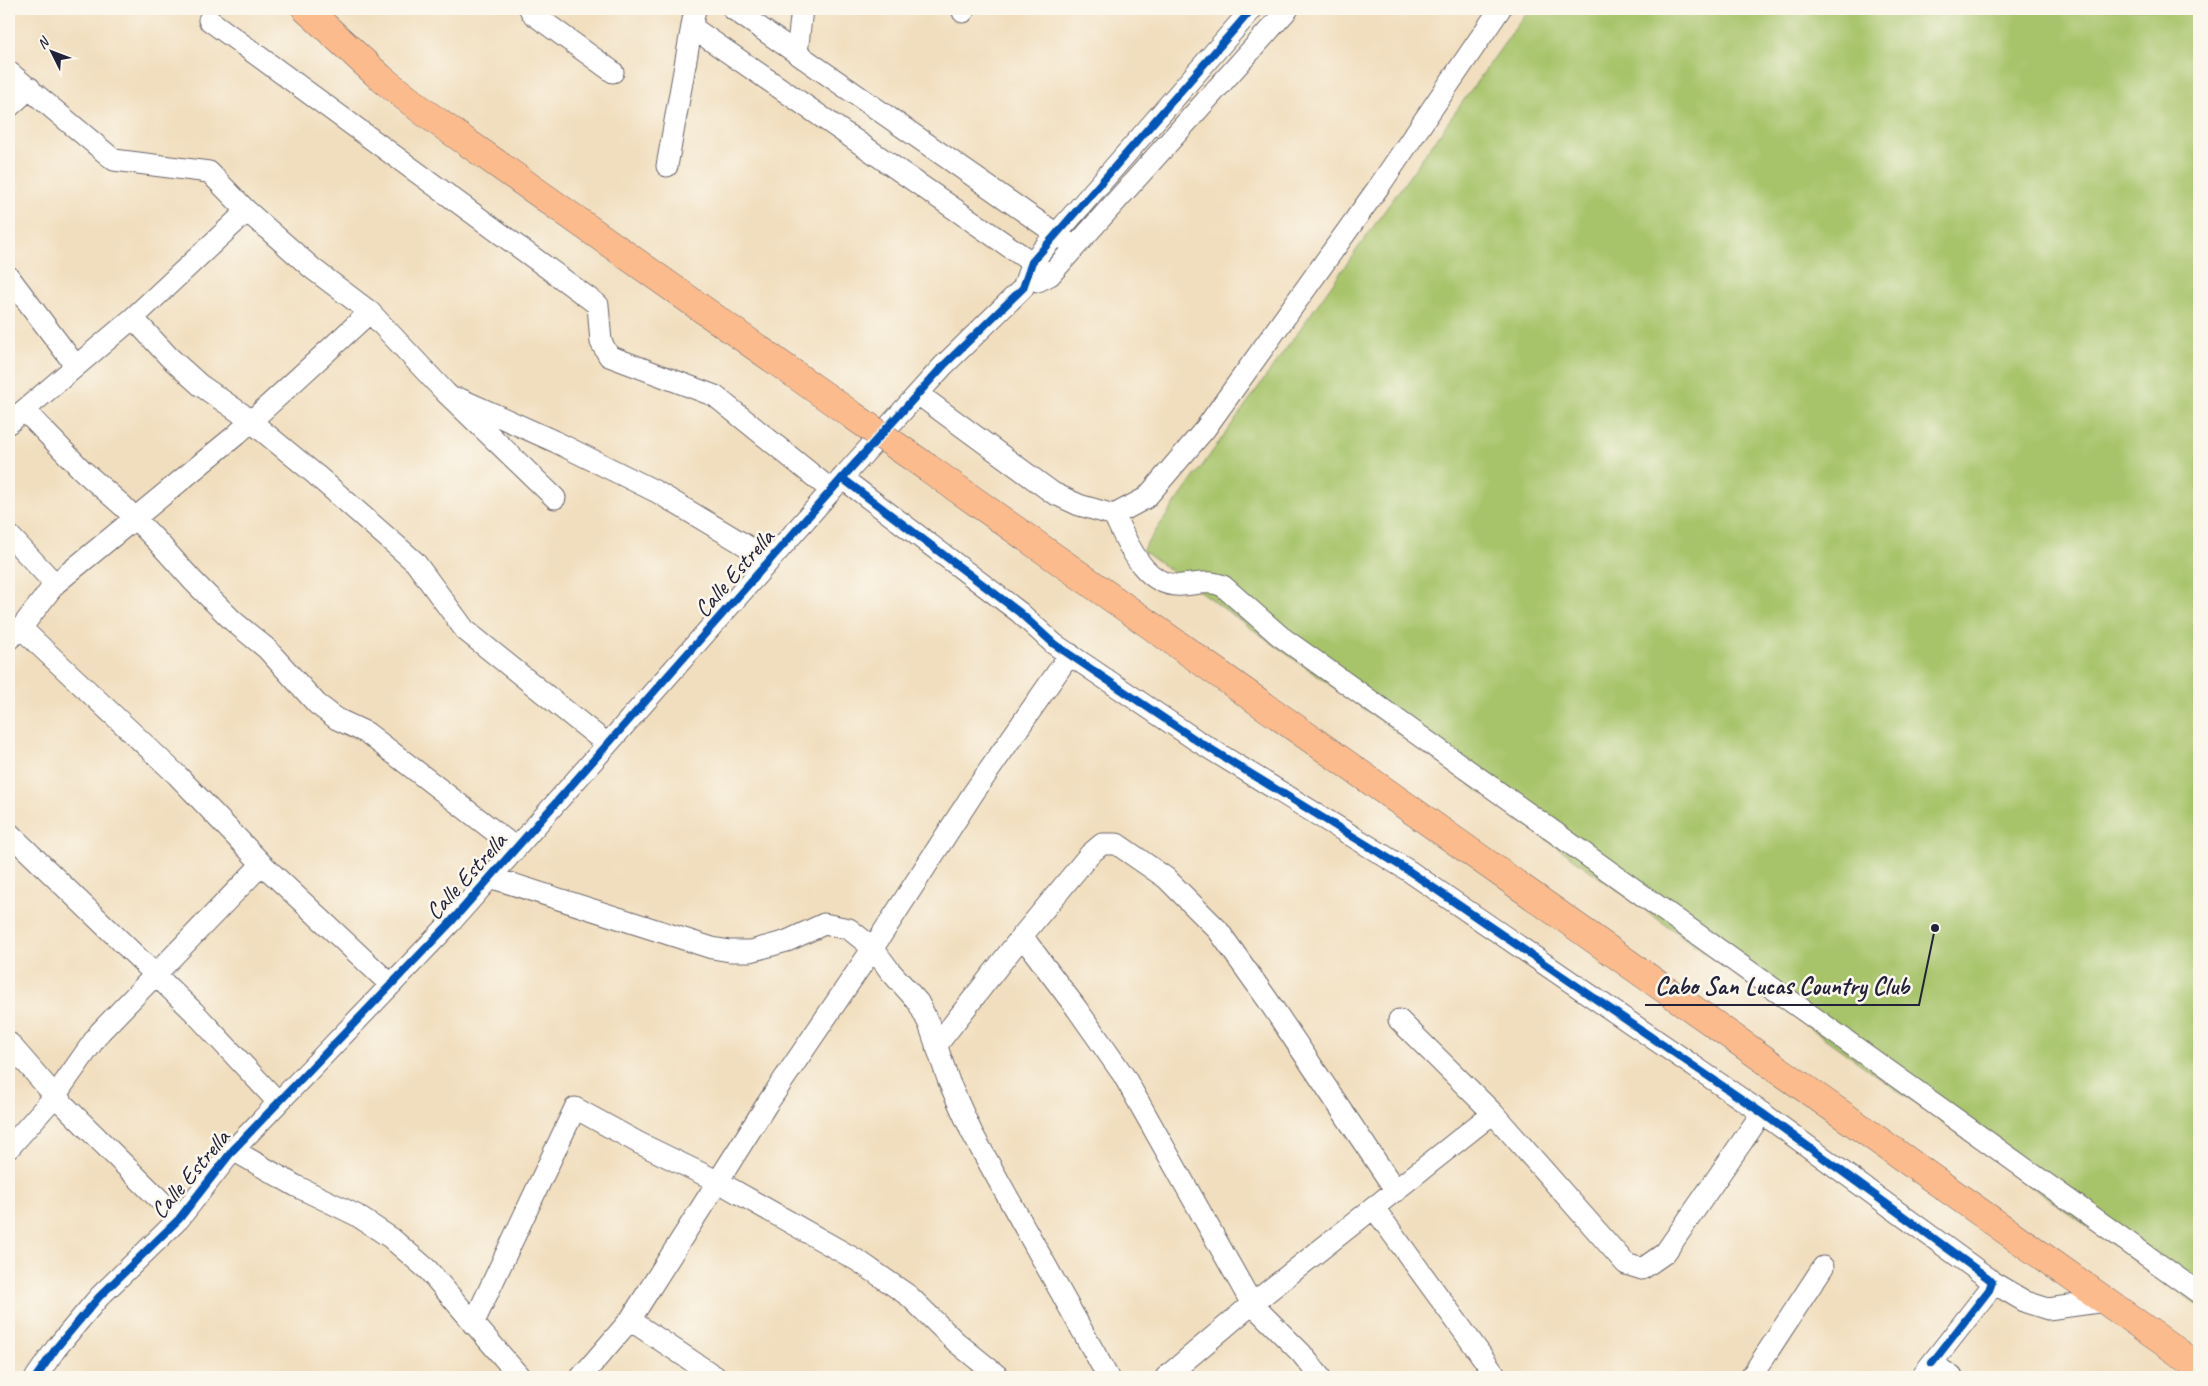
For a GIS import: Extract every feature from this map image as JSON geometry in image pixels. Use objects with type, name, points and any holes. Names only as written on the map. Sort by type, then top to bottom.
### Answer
[{"type":"highway","points":[[306,9],[358,58],[424,112],[2199,1367]]},
{"type":"street","points":[[530,9],[533,14],[613,72]]},
{"type":"street","points":[[735,9],[1075,246]]},
{"type":"street","points":[[797,53],[802,9]]},
{"type":"street","points":[[1023,288],[1032,262],[1252,9]]},
{"type":"street","points":[[918,394],[1053,493],[1079,505],[1114,515],[1146,498],[1205,429],[1380,184],[1500,9]]},
{"type":"street","points":[[1023,288],[1050,275],[1280,11]]},
{"type":"street","points":[[666,166],[694,18],[1050,275]]},
{"type":"street","points":[[209,20],[598,305],[601,342],[610,356],[715,396],[836,484],[1019,612],[1054,644],[1196,740],[1409,872],[1762,1113],[1992,1282],[2026,1302],[2048,1309],[2105,1301]]},
{"type":"street","points":[[9,72],[114,160],[209,172],[247,211],[313,269],[370,312],[445,392],[555,498]]},
{"type":"street","points":[[9,107],[30,88]]},
{"type":"street","points":[[247,211],[132,318],[75,365],[17,417],[82,470],[136,519],[233,621],[266,648],[317,704],[337,718],[367,733],[516,848]]},
{"type":"street","points":[[9,277],[75,365]]},
{"type":"street","name":"Calle Estrella","points":[[36,1377],[56,1347],[99,1297],[179,1219],[233,1150],[391,985],[490,877],[836,484],[992,316],[1023,288]]},
{"type":"street","points":[[370,312],[250,421],[136,519],[55,584],[15,633],[177,775],[262,864],[391,985]]},
{"type":"street","points":[[132,318],[169,358],[200,385],[250,421],[316,475],[415,562],[465,630],[607,744]]},
{"type":"street","points":[[445,392],[556,442],[657,492],[770,560]]},
{"type":"street","points":[[1114,515],[1133,557],[1156,577],[1169,584],[1179,586],[1215,582],[1223,586],[1280,636],[2199,1293]]},
{"type":"street","points":[[9,535],[55,584]]},
{"type":"street","points":[[580,1377],[630,1320],[717,1181],[873,948],[974,792],[1070,654]]},
{"type":"street","points":[[9,833],[157,975],[227,1045],[278,1102]]},
{"type":"street","points":[[936,1046],[1022,936],[1090,854],[1102,844],[1117,844],[1166,878],[1218,930],[1273,1007],[1396,1191]]},
{"type":"street","points":[[9,1148],[55,1096],[100,1032],[262,864]]},
{"type":"street","points":[[490,877],[721,950],[751,950],[786,941],[824,924],[849,929],[873,948],[890,971],[918,1002],[929,1024],[949,1082],[972,1133],[1108,1377]]},
{"type":"street","points":[[1022,936],[1124,1076],[1252,1304],[1301,1353],[1320,1377]]},
{"type":"street","points":[[1400,1020],[1493,1113],[1626,1264],[1642,1269],[1665,1254],[1762,1113]]},
{"type":"street","points":[[9,1044],[55,1096],[179,1219]]},
{"type":"street","points":[[474,1324],[575,1108],[639,1143],[717,1181],[860,1262],[909,1296],[956,1342],[999,1377]]},
{"type":"street","points":[[1166,1377],[1252,1304],[1493,1113]]},
{"type":"street","points":[[233,1150],[296,1186],[356,1215],[391,1238],[428,1270],[520,1377]]},
{"type":"street","points":[[1374,1208],[1497,1377]]},
{"type":"street","points":[[1751,1377],[1823,1267]]},
{"type":"street","points":[[1952,1377],[1927,1370],[1990,1290],[1992,1282]]},
{"type":"street","points":[[630,1320],[716,1377]]},
{"type":"green space","points":[[1529,9],[2199,9],[2199,1306],[1142,550]]},
{"type":"cycle path","points":[[36,1377],[57,1347],[99,1297],[179,1219],[233,1150],[450,923],[943,366],[1023,288],[1032,262],[1252,9]]},
{"type":"cycle path","points":[[842,478],[1019,612],[1054,644],[1196,740],[1409,871],[1762,1113],[1988,1278],[1992,1282],[1989,1290],[1932,1363]]},
{"type":"place","name":"Cabo San Lucas Country Club","points":[[1935,928]]}]
